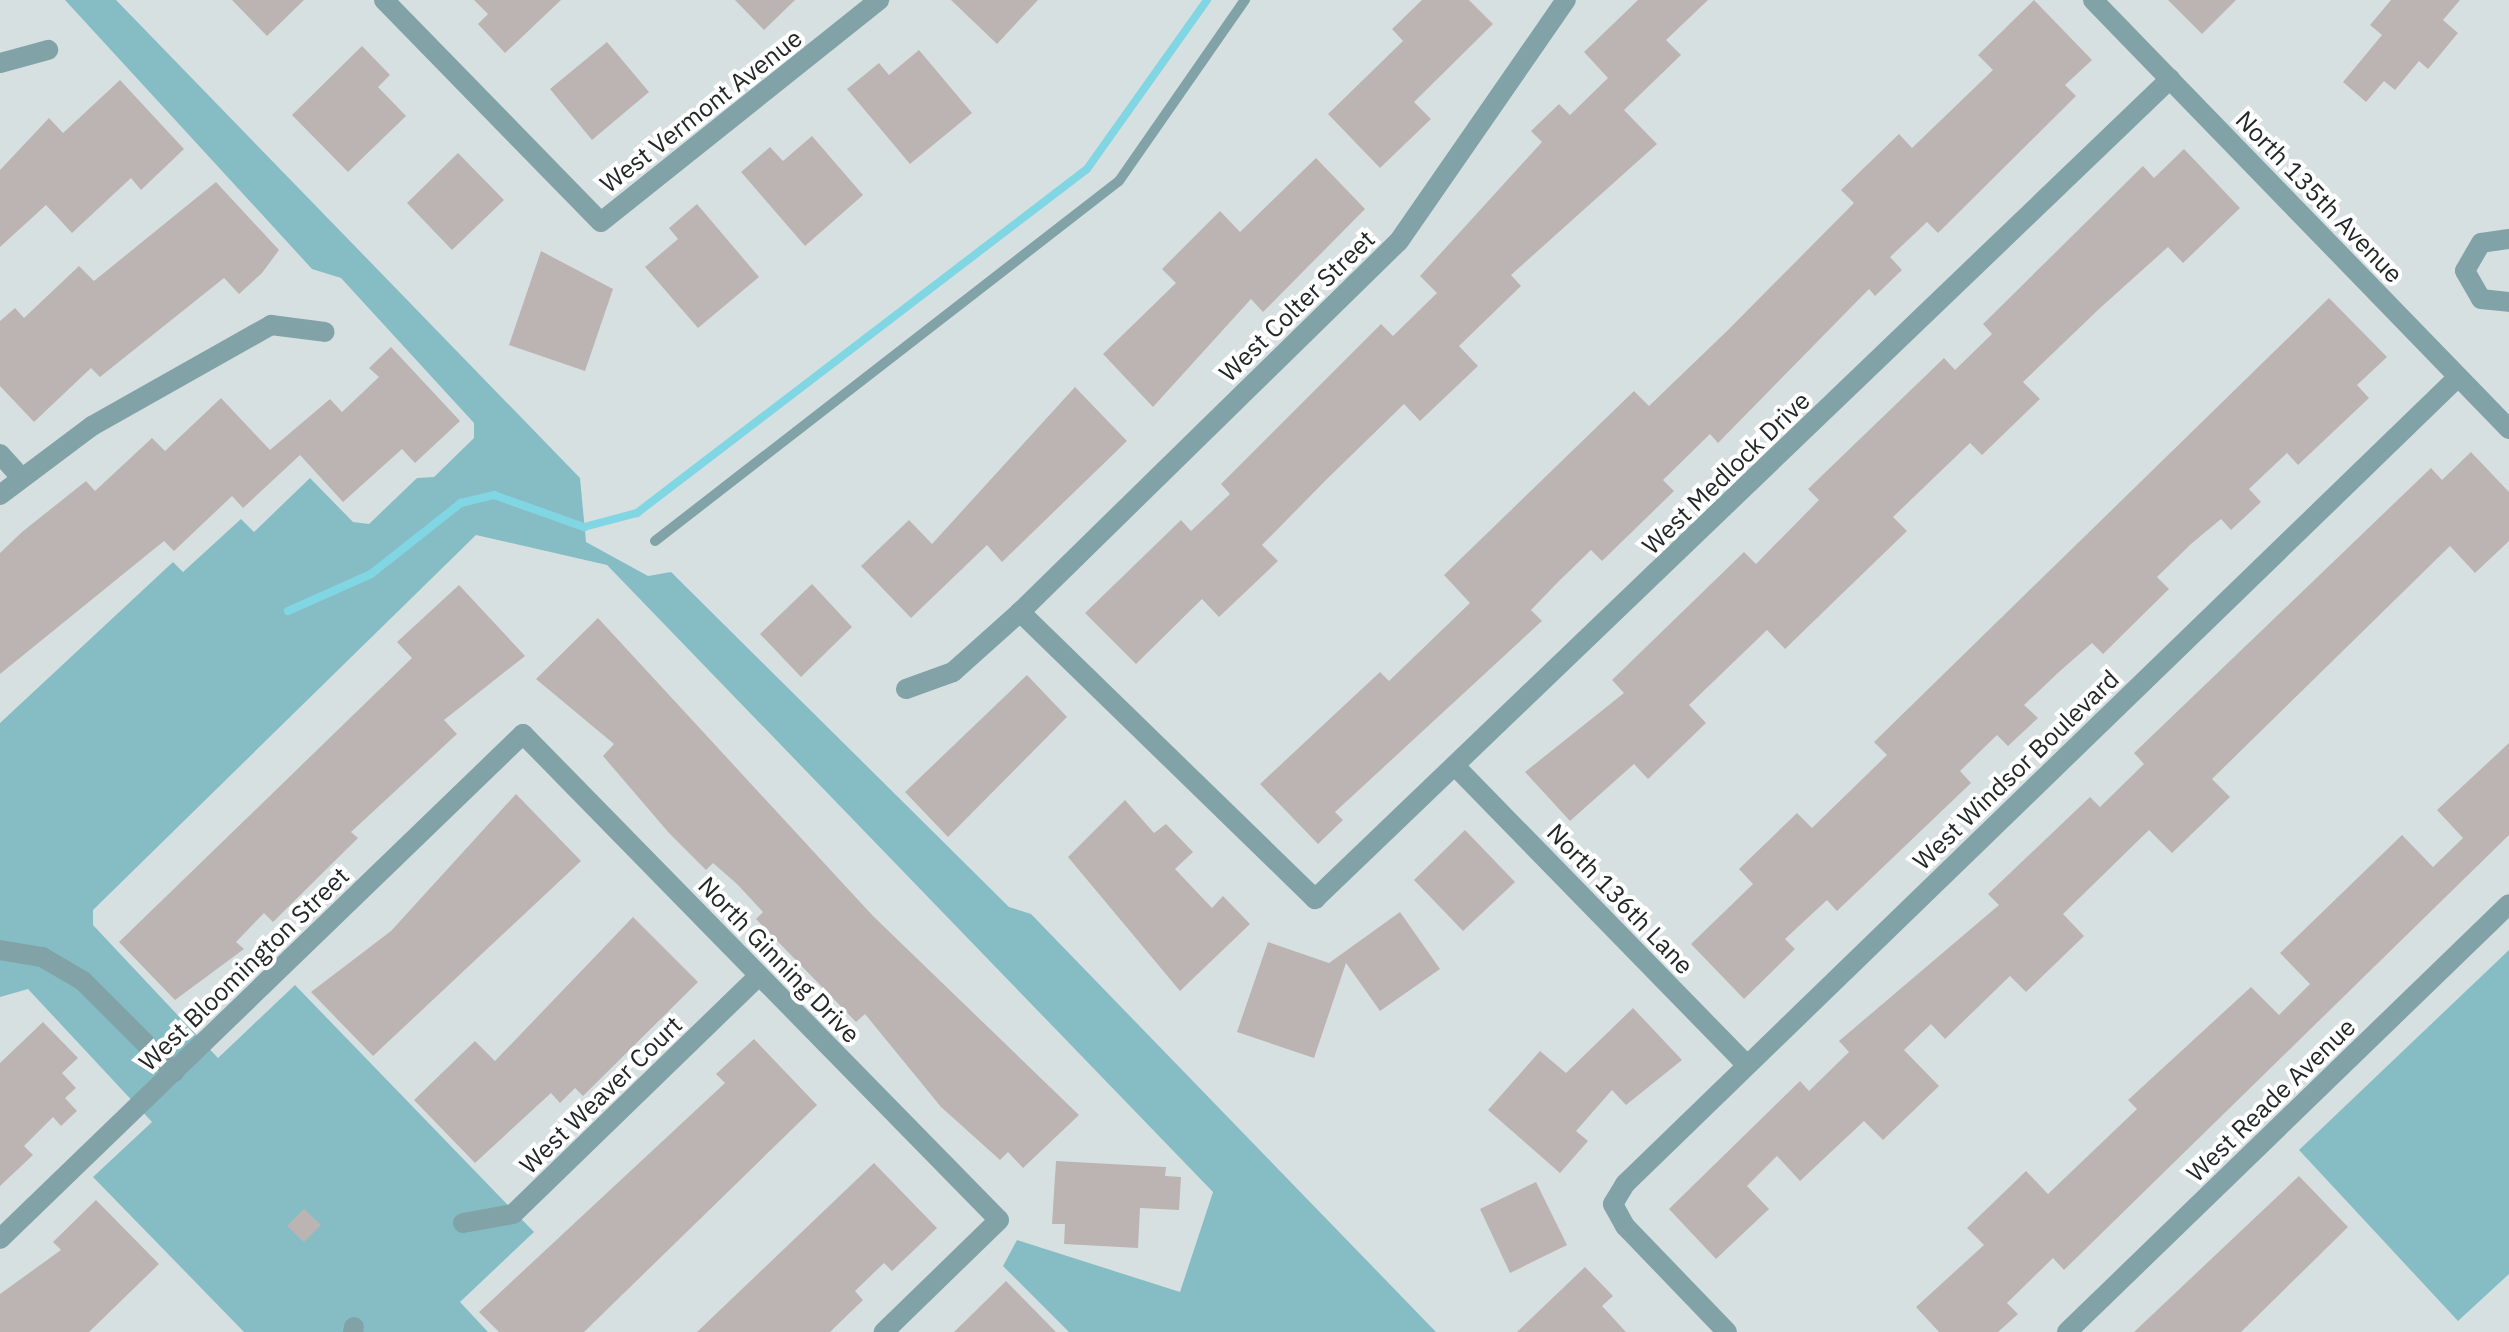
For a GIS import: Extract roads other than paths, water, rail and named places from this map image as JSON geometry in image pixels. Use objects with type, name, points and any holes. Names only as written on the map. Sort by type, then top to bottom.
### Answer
[{"type":"street","name":"West Vermont Avenue","points":[[384,0],[601,222],[879,0]]},
{"type":"street","name":"West Colter Street","points":[[906,689],[954,672],[1399,241],[1566,0]]},
{"type":"street","name":"North 135th Avenue","points":[[2093,0],[2509,429]]},
{"type":"street","points":[[0,63],[48,50]]},
{"type":"street","name":"West Medlock Drive","points":[[1020,612],[1314,899],[1457,768],[2170,80]]},
{"type":"street","points":[[2507,308],[2482,299],[2465,271],[2481,242],[2509,239]]},
{"type":"street","points":[[0,495],[168,379],[271,325],[325,332]]},
{"type":"street","name":"West Windsor Boulevard","points":[[1727,1332],[1613,1204],[1748,1065],[2458,377]]},
{"type":"street","points":[[0,454],[22,477]]},
{"type":"street","name":"North Ginning Drive","points":[[523,734],[999,1220],[884,1332]]},
{"type":"street","name":"West Bloomington Street","points":[[0,1239],[523,734]]},
{"type":"street","name":"North 136th Lane","points":[[1457,768],[1748,1065]]},
{"type":"street","name":"West Reade Avenue","points":[[2067,1332],[2509,904]]},
{"type":"street","points":[[0,950],[42,957],[83,981],[174,1072]]},
{"type":"street","name":"West Weaver Court","points":[[463,1223],[513,1214],[759,976]]},
{"type":"lane","points":[[654,541],[1119,181],[1246,0]]},
{"type":"waterway","points":[[288,611],[371,574],[461,503],[494,495],[584,527],[637,513],[1087,169],[1207,0]]}]
